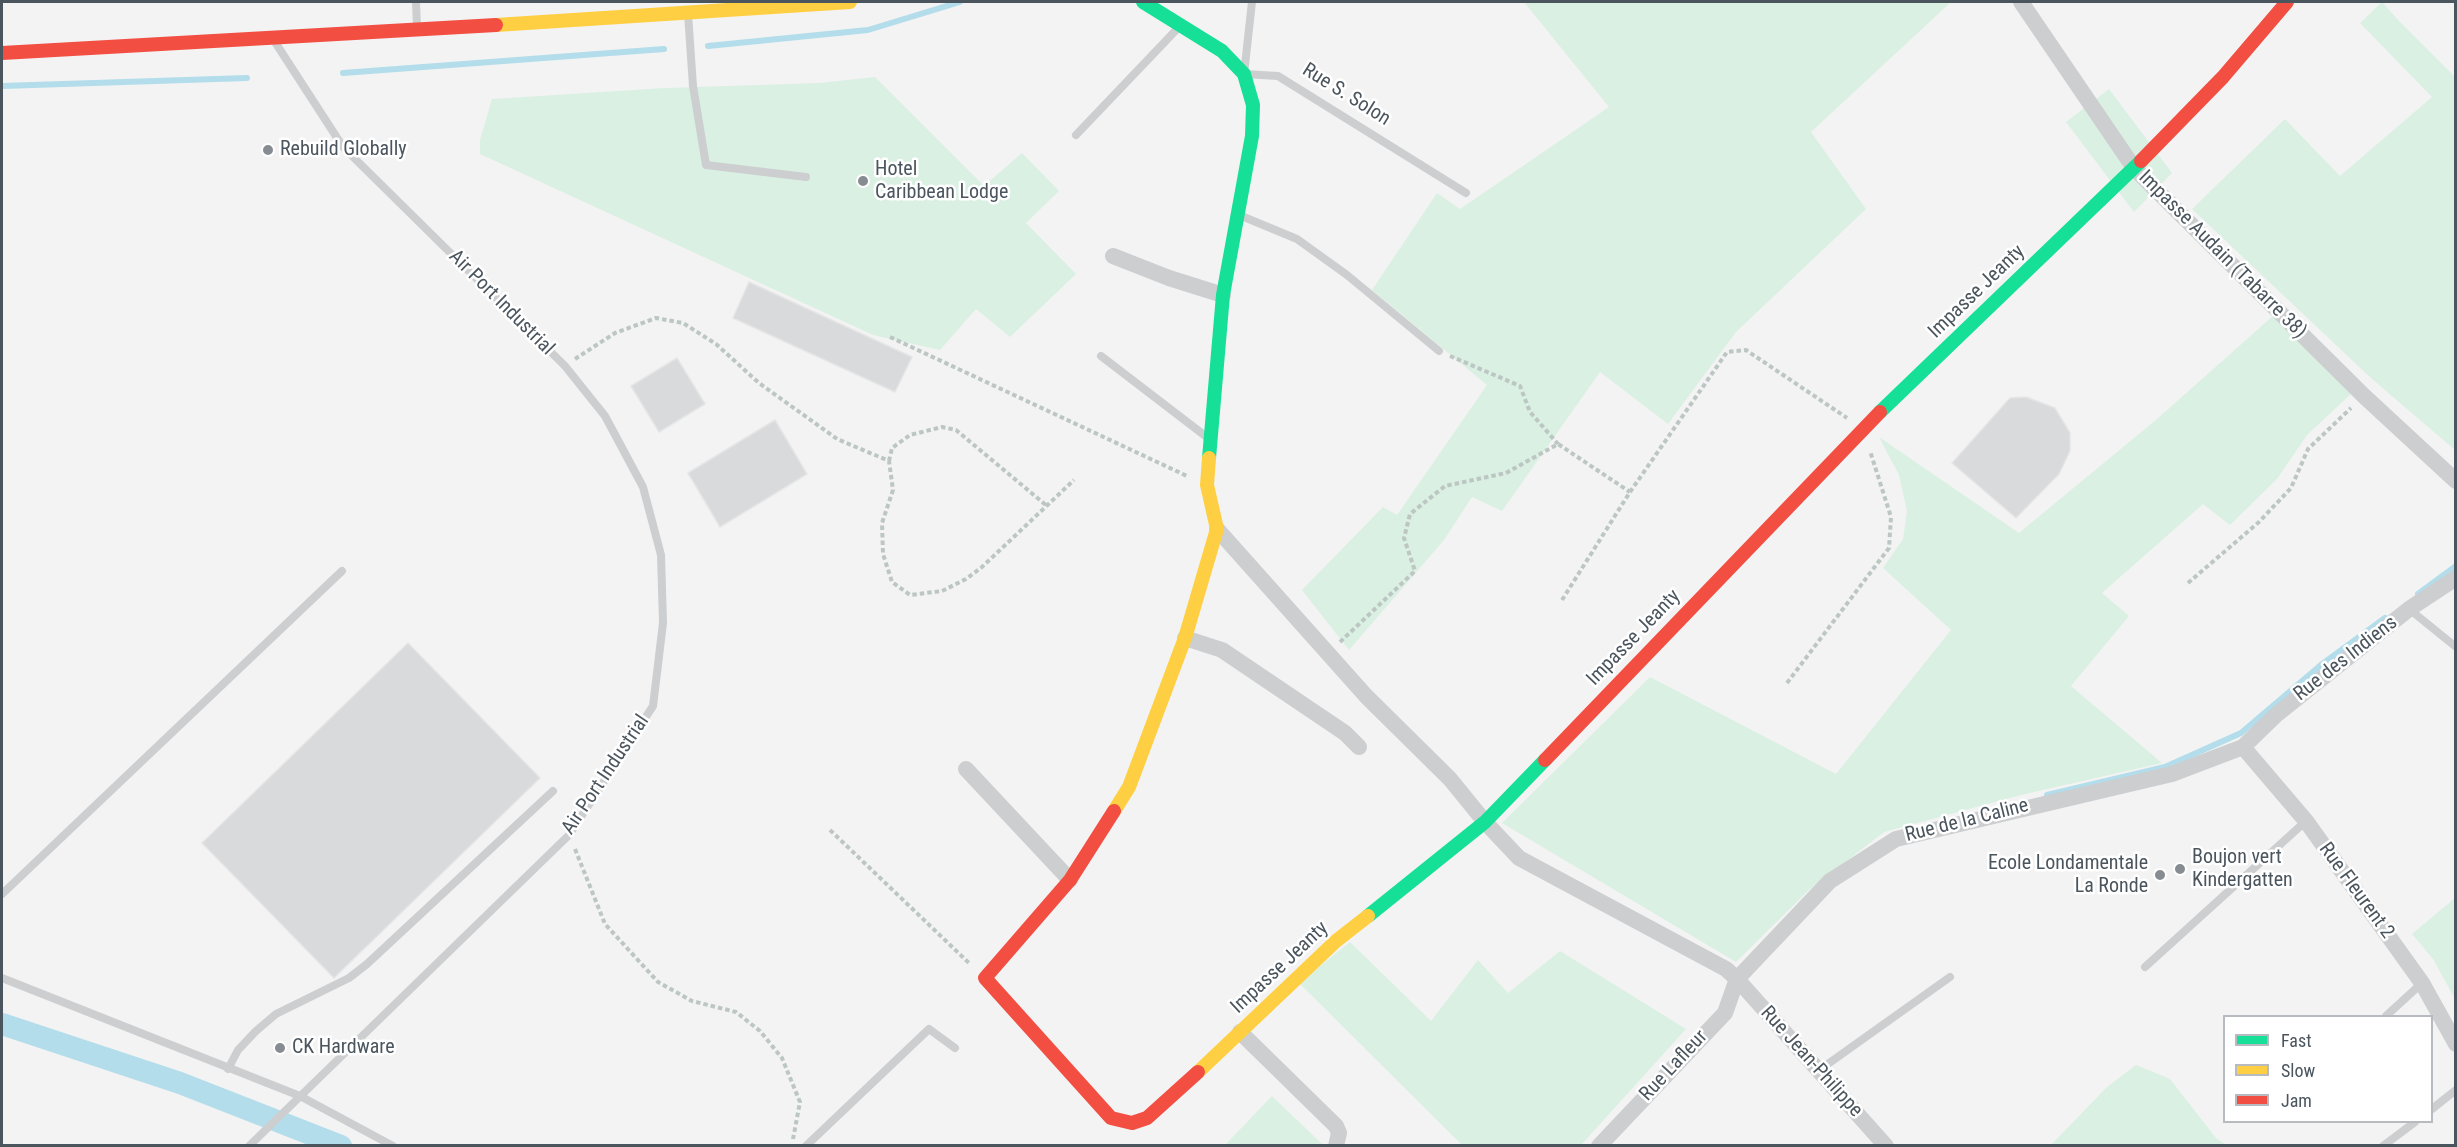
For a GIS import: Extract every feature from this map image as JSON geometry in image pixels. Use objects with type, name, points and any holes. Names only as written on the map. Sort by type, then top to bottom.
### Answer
[{"type":"street","points":[[2,53],[273,39],[850,2]]},
{"type":"street","points":[[985,978],[1070,880],[1129,787],[1185,638],[1217,529],[1207,485],[1210,440],[1223,295],[1252,136],[1253,105],[1244,74],[1222,51],[1143,2]]},
{"type":"street","name":"Impasse Audain (Tabarre 38)","points":[[2021,2],[2134,168],[2364,396],[2456,481]]},
{"type":"street","name":"Impasse Jeanty","points":[[985,978],[1111,1118],[1132,1123],[1147,1118],[1187,1083],[1336,940],[1485,822],[1863,429],[2134,168],[2223,77],[2287,2]]},
{"type":"street","points":[[1113,256],[1169,278],[1223,295]]},
{"type":"street","name":"Rue Jean-Philippe","points":[[1217,529],[1366,696],[1450,779],[1485,822],[1519,858],[1726,969],[1886,1146]]},
{"type":"street","name":"Rue des Indiens","points":[[2243,747],[2276,715],[2409,609],[2456,578]]},
{"type":"street","points":[[1185,638],[1222,650],[1345,733],[1359,747]]},
{"type":"street","name":"Rue Fleurent 2","points":[[2243,747],[2306,821],[2422,983],[2456,1044]]},
{"type":"street","name":"Rue de la Caline","points":[[1737,979],[1830,880],[1896,839],[2172,774],[2243,747]]},
{"type":"street","points":[[966,769],[1070,880]]},
{"type":"street","name":"Rue Lafleur","points":[[1599,1146],[1725,1012],[1737,979]]},
{"type":"street","points":[[1240,1032],[1336,1126],[1339,1133],[1336,1146]]},
{"type":"lane","points":[[416,2],[417,30]]},
{"type":"lane","points":[[1244,74],[1252,2]]},
{"type":"lane","points":[[688,14],[693,86],[706,165],[806,177]]},
{"type":"lane","points":[[1076,135],[1182,25]]},
{"type":"lane","name":"Air Port Industrial","points":[[249,1146],[569,835],[653,706],[663,623],[661,555],[643,488],[605,416],[565,366],[343,147],[273,39]]},
{"type":"lane","name":"Rue S. Solon","points":[[1244,74],[1278,76],[1467,193]]},
{"type":"lane","points":[[1239,215],[1296,239],[1347,275],[1438,351]]},
{"type":"lane","points":[[1101,356],[1210,440]]},
{"type":"lane","points":[[2,894],[342,571]]},
{"type":"lane","points":[[2409,609],[2456,646]]},
{"type":"lane","points":[[228,1069],[238,1050],[256,1030],[276,1014],[349,978],[367,964],[553,790]]},
{"type":"lane","points":[[2145,967],[2306,821]]},
{"type":"lane","points":[[1818,1071],[1950,977]]},
{"type":"lane","points":[[2,978],[300,1096],[393,1146]]},
{"type":"lane","points":[[2388,1015],[2422,983]]},
{"type":"lane","points":[[806,1146],[929,1029],[955,1048]]},
{"type":"lane","points":[[2433,1108],[2456,1090]]},
{"type":"lane","points":[[2383,1146],[2414,1123]]},
{"type":"path","points":[[565,366],[615,333],[656,318],[683,323],[716,344],[759,383],[837,439],[889,461]]},
{"type":"path","points":[[890,337],[1207,485]]},
{"type":"path","points":[[1562,600],[1630,492],[1727,352],[1746,350],[1863,429],[1891,517],[1889,548],[1787,683]]},
{"type":"path","points":[[1438,351],[1520,386],[1530,412],[1558,444],[1630,492]]},
{"type":"path","points":[[2188,583],[2259,522],[2291,489],[2308,449],[2364,396]]},
{"type":"path","points":[[1047,506],[956,430],[942,427],[910,435],[892,448],[889,461],[893,490],[882,523],[883,554],[892,582],[910,594],[942,591],[966,579],[982,567],[1047,506],[1074,480]]},
{"type":"path","points":[[1329,653],[1415,571],[1404,538],[1410,514],[1445,486],[1506,473],[1558,444]]},
{"type":"path","points":[[830,830],[985,978]]},
{"type":"path","points":[[569,835],[605,924],[658,982],[692,1001],[736,1012],[760,1031],[782,1058],[800,1102],[792,1146]]},
{"type":"green space","points":[[1524,2],[1951,2],[1811,132],[1866,209],[1736,332],[1668,424],[1600,372],[1502,511],[1472,497],[1444,540],[1349,650],[1302,590],[1383,507],[1397,515],[1487,385],[1372,290],[1437,193],[1460,209],[1609,107]]},
{"type":"green space","points":[[2382,2],[2455,77],[2455,450],[2372,379],[2192,209],[2285,119],[2340,176],[2432,97],[2360,23]]},
{"type":"green space","points":[[875,77],[984,186],[1022,153],[1059,191],[1026,223],[1076,274],[1010,337],[976,309],[940,350],[873,335],[480,154],[480,140],[492,99],[665,88],[820,83]]},
{"type":"green space","points":[[2109,89],[2172,173],[2134,212],[2066,122]]},
{"type":"green space","points":[[2274,315],[2352,393],[2307,435],[2277,479],[2230,525],[2203,504],[2102,593],[2129,616],[2071,686],[2162,763],[2021,795],[1884,832],[1809,890],[1736,962],[1502,823],[1650,677],[1836,774],[1951,630],[1883,568],[1903,539],[1907,511],[1899,475],[1879,437],[2019,533],[2157,419]]},
{"type":"green space","points":[[2455,898],[2455,999],[2433,959],[2412,934]]},
{"type":"green space","points":[[1350,942],[1431,1021],[1478,960],[1508,993],[1560,951],[1686,1029],[1581,1145],[1462,1145],[1299,983]]},
{"type":"green space","points":[[2136,1065],[2170,1079],[2216,1138],[2226,1145],[2051,1145],[2106,1088]]},
{"type":"green space","points":[[1272,1096],[1323,1145],[1225,1145]]},
{"type":"building","points":[[749,282],[912,357],[895,392],[733,318]]},
{"type":"building","points":[[677,358],[705,404],[659,432],[631,386]]},
{"type":"building","points":[[2026,397],[2055,408],[2070,433],[2070,451],[2059,474],[2016,518],[1952,463],[2010,398]]},
{"type":"building","points":[[775,420],[807,474],[720,527],[688,473]]},
{"type":"building","points":[[408,643],[540,778],[334,978],[202,843]]},
{"type":"waterway","points":[[708,46],[868,30],[960,2]]},
{"type":"waterway","points":[[343,73],[664,49]]},
{"type":"waterway","points":[[2,86],[247,78]]},
{"type":"waterway","points":[[2418,594],[2456,566]]},
{"type":"waterway","points":[[2047,795],[2165,767],[2241,733],[2321,665],[2385,618]]},
{"type":"waterway","points":[[2,1024],[180,1083],[341,1146]]},
{"type":"traffic: fast","points":[[1143,2],[1222,51],[1244,74],[1253,105],[1252,136],[1223,295],[1209,458]]},
{"type":"traffic: fast","points":[[1880,412],[2141,161]]},
{"type":"traffic: fast","points":[[1368,916],[1485,822],[1545,760]]},
{"type":"traffic: slow","points":[[496,25],[850,2]]},
{"type":"traffic: slow","points":[[1114,811],[1129,787],[1185,638],[1217,529],[1207,485],[1209,458]]},
{"type":"traffic: slow","points":[[1198,1072],[1336,941],[1368,916]]},
{"type":"traffic: jam","points":[[2141,161],[2223,77],[2287,2]]},
{"type":"traffic: jam","points":[[2,53],[496,25]]},
{"type":"traffic: jam","points":[[1545,760],[1880,412]]},
{"type":"traffic: jam","points":[[1114,811],[1070,880],[985,978],[1111,1118],[1132,1123],[1147,1118],[1198,1072]]},
{"type":"place","name":"Rebuild Globally","points":[[268,150]]},
{"type":"place","name":"Hotel Caribbean Lodge","points":[[863,181]]},
{"type":"place","name":"Boujon vert Kindergatten","points":[[2180,869]]},
{"type":"place","name":"Ecole Londamentale La Ronde","points":[[2160,875]]},
{"type":"place","name":"CK Hardware","points":[[280,1048]]}]
